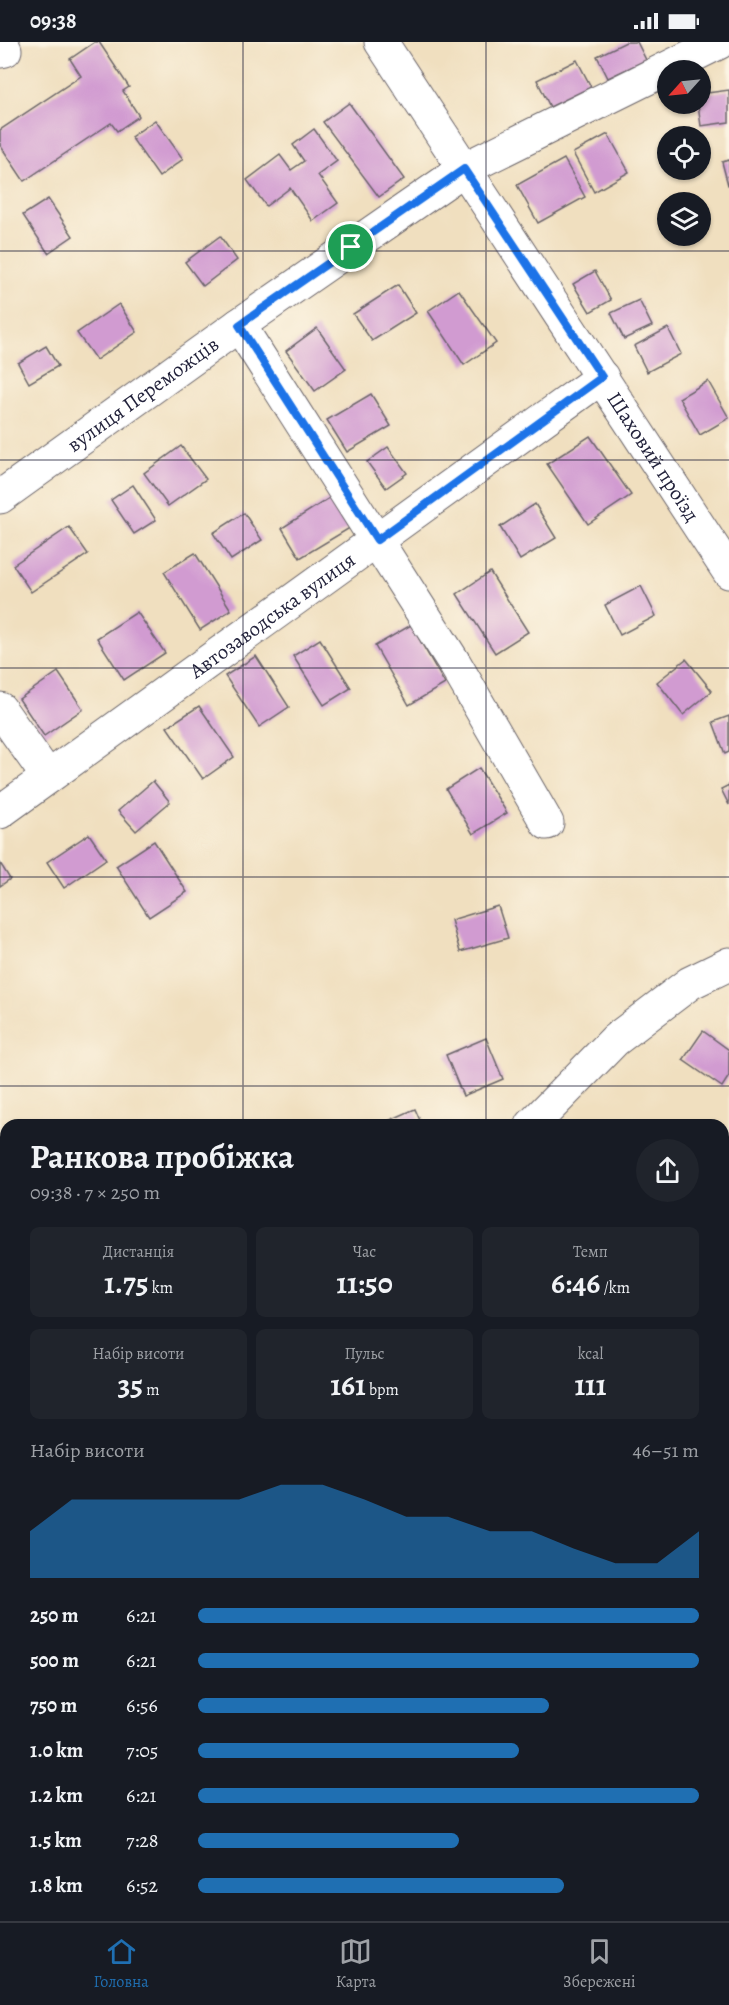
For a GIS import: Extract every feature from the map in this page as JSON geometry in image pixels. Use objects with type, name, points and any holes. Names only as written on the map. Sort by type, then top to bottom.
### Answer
[{"type":"street","name":"Шаховий проїзд","points":[[381,42],[729,572]]},
{"type":"street","name":"вулиця Переможців","points":[[0,497],[239,325],[464,169],[720,42]]},
{"type":"street","points":[[239,325],[455,664],[548,824]]},
{"type":"street","name":"Автозаводська вулиця","points":[[0,812],[602,377]]},
{"type":"street","points":[[0,709],[48,777]]},
{"type":"street","points":[[538,1119],[615,1040],[690,983],[729,964]]},
{"type":"building","points":[[95,42],[99,42],[129,87],[123,91],[139,116],[117,131],[111,123],[24,181],[0,145],[0,130],[81,76],[70,59]]},
{"type":"building","points":[[626,42],[637,42],[646,60],[608,78],[597,56]]},
{"type":"building","points":[[577,60],[591,87],[550,107],[537,80]]},
{"type":"building","points":[[729,90],[729,122],[701,126],[699,114],[711,114],[711,92]]},
{"type":"building","points":[[349,103],[404,179],[379,197],[323,122]]},
{"type":"building","points":[[155,120],[183,159],[159,177],[131,137]]},
{"type":"building","points":[[314,129],[337,161],[318,175],[338,203],[313,221],[290,188],[266,206],[247,180],[280,155],[291,170],[304,161],[293,145]]},
{"type":"building","points":[[608,134],[629,172],[594,192],[573,153]]},
{"type":"building","points":[[564,159],[585,197],[538,223],[517,185]]},
{"type":"building","points":[[729,160],[729,185],[728,185],[722,162]]},
{"type":"building","points":[[48,199],[73,236],[48,253],[23,215]]},
{"type":"building","points":[[220,236],[237,260],[203,286],[185,262]]},
{"type":"building","points":[[595,271],[611,300],[590,312],[573,284]]},
{"type":"building","points":[[398,285],[416,313],[372,341],[353,314]]},
{"type":"building","points":[[459,290],[496,343],[464,365],[428,311]]},
{"type":"building","points":[[639,300],[652,326],[624,339],[611,313]]},
{"type":"building","points":[[119,304],[137,332],[96,360],[77,333]]},
{"type":"building","points":[[317,328],[346,369],[315,391],[286,351]]},
{"type":"building","points":[[668,328],[681,354],[647,372],[634,346]]},
{"type":"building","points":[[46,346],[58,366],[29,383],[18,363]]},
{"type":"building","points":[[708,381],[729,418],[700,435],[679,398]]},
{"type":"building","points":[[371,394],[391,426],[347,452],[327,420]]},
{"type":"building","points":[[590,436],[631,495],[588,524],[547,464]]},
{"type":"building","points":[[181,446],[206,479],[168,506],[144,473]]},
{"type":"building","points":[[388,447],[407,473],[386,488],[367,462]]},
{"type":"building","points":[[133,485],[156,520],[134,534],[111,500]]},
{"type":"building","points":[[334,495],[353,526],[300,558],[282,528]]},
{"type":"building","points":[[535,504],[556,538],[520,560],[500,527]]},
{"type":"building","points":[[244,513],[262,540],[231,560],[213,533]]},
{"type":"building","points":[[69,527],[88,554],[31,592],[13,565]]},
{"type":"building","points":[[195,553],[231,610],[200,630],[164,572]]},
{"type":"building","points":[[490,572],[528,632],[495,653],[457,594]]},
{"type":"building","points":[[641,586],[656,616],[620,635],[605,605]]},
{"type":"building","points":[[137,612],[165,653],[124,680],[97,638]]},
{"type":"building","points":[[411,625],[445,684],[409,705],[375,646]]},
{"type":"building","points":[[320,639],[351,688],[324,705],[293,656]]},
{"type":"building","points":[[256,656],[289,707],[259,727],[225,676]]},
{"type":"building","points":[[686,659],[712,691],[683,715],[657,682]]},
{"type":"building","points":[[58,672],[83,709],[44,736],[19,699]]},
{"type":"building","points":[[199,706],[234,757],[203,779],[167,727]]},
{"type":"building","points":[[729,716],[729,752],[725,754],[713,722]]},
{"type":"building","points":[[479,768],[507,813],[473,834],[446,789]]},
{"type":"building","points":[[153,781],[170,802],[136,831],[118,811]]},
{"type":"building","points":[[729,785],[729,805],[721,789]]},
{"type":"building","points":[[89,834],[106,859],[64,888],[47,862]]},
{"type":"building","points":[[154,841],[187,892],[149,917],[116,866]]},
{"type":"building","points":[[0,863],[10,879],[0,886]]},
{"type":"building","points":[[498,906],[508,938],[460,952],[451,920]]},
{"type":"building","points":[[703,1031],[729,1050],[729,1076],[722,1087],[683,1060]]},
{"type":"building","points":[[486,1038],[503,1079],[463,1096],[446,1055]]},
{"type":"building","points":[[415,1109],[419,1119],[392,1119]]},
{"type":"route","points":[[464,169],[602,377],[377,540],[239,325],[351,247],[464,169]]}]
